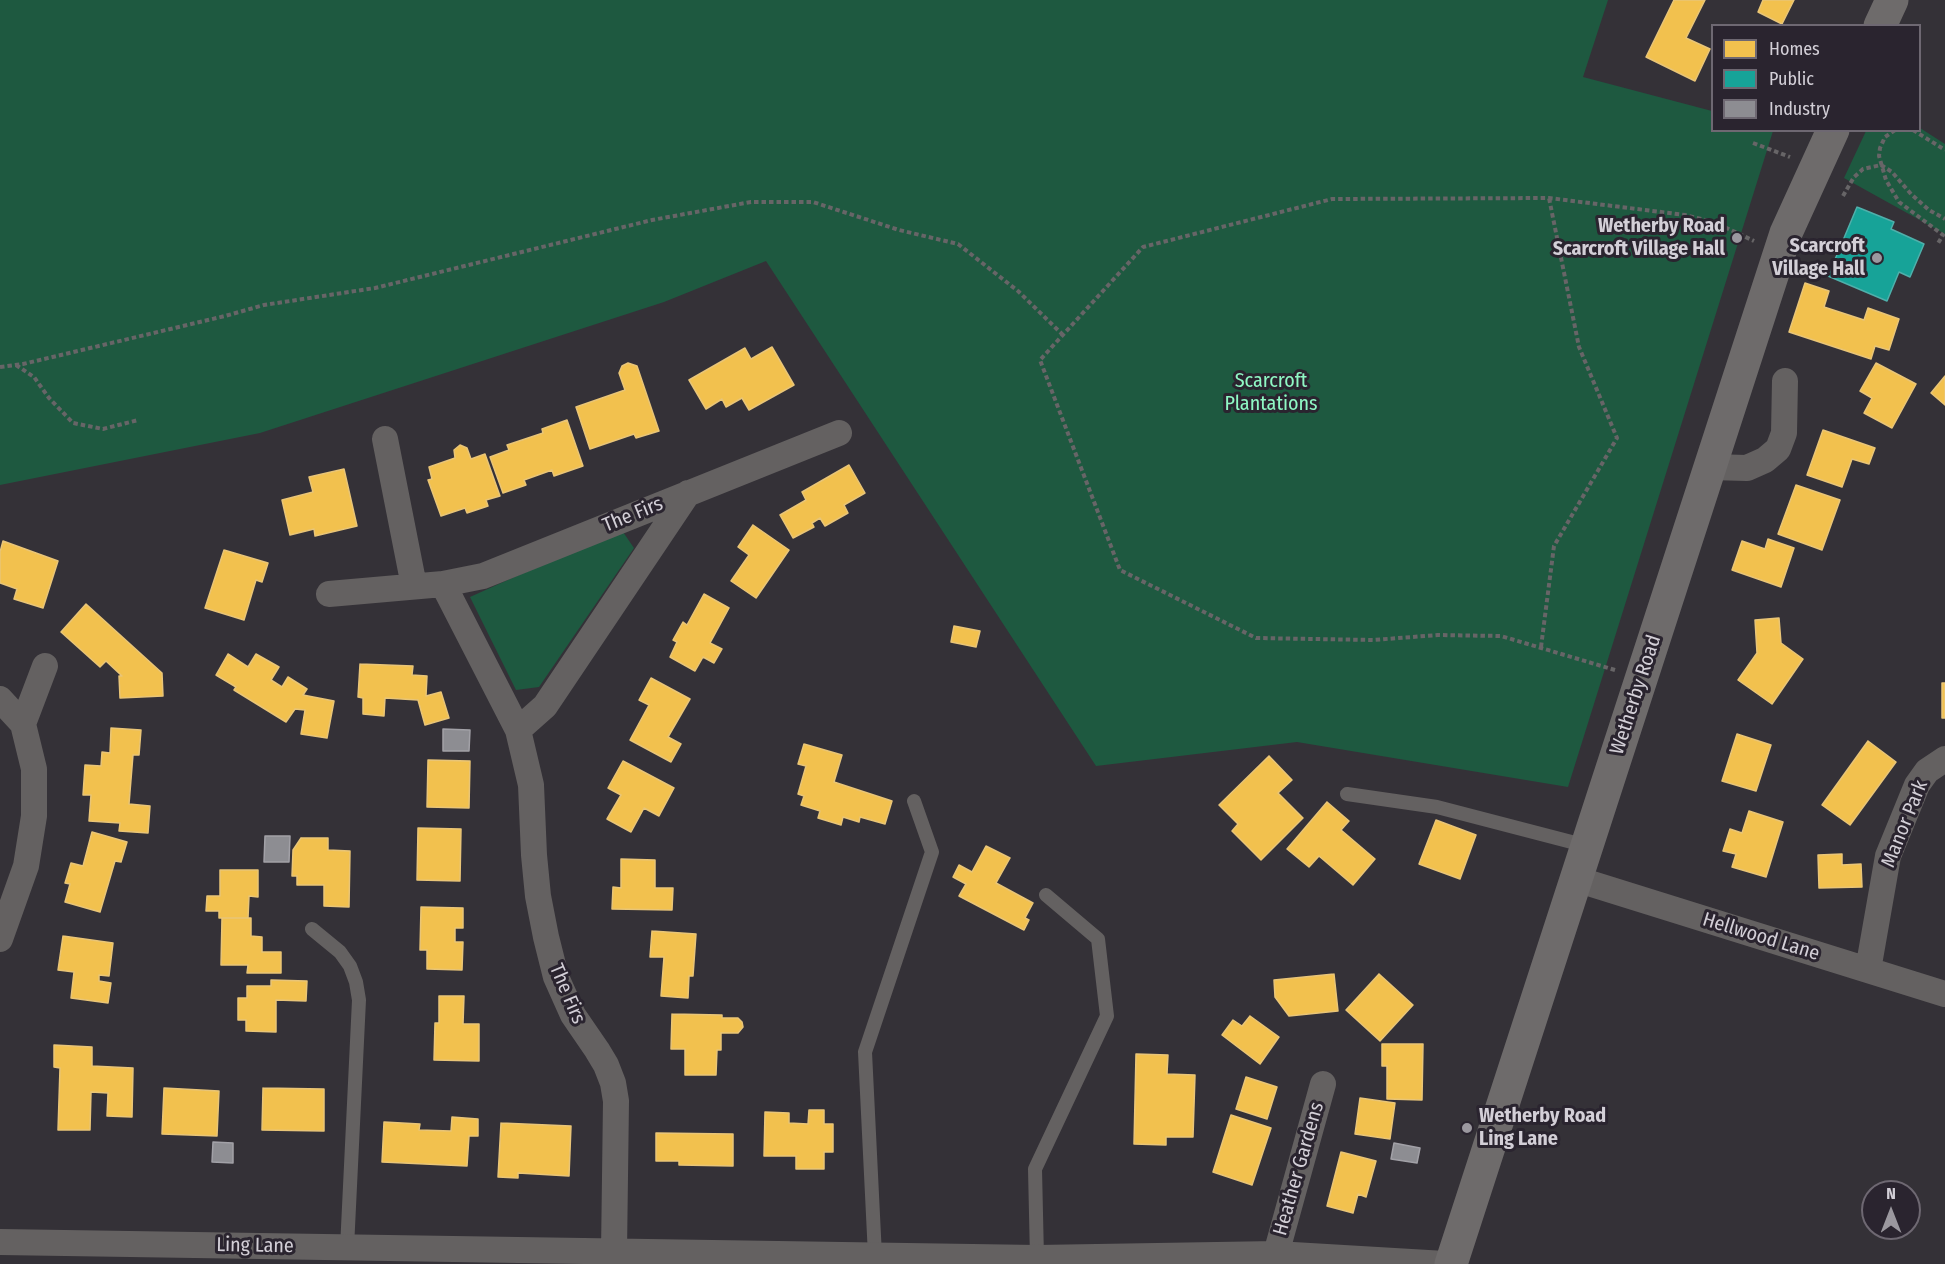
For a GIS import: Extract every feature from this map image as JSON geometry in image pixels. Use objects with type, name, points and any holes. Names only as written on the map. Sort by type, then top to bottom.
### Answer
[{"type":"main road","points":[[1881,24],[1892,0]]},
{"type":"main road","name":"Wetherby Road","points":[[1451,1264],[1786,233],[1832,132]]},
{"type":"street","points":[[1710,466],[1747,468],[1765,460],[1778,449],[1785,433],[1785,381]]},
{"type":"street","name":"The Firs","points":[[329,594],[442,584],[483,576],[838,433]]},
{"type":"street","points":[[386,439],[414,586]]},
{"type":"street","name":"The Firs","points":[[518,730],[545,706],[688,493]]},
{"type":"street","name":"The Firs","points":[[442,584],[518,730],[531,785],[538,896],[551,957],[573,1016],[606,1065],[613,1083],[616,1101],[614,1252]]},
{"type":"street","points":[[23,724],[45,666]]},
{"type":"street","points":[[0,699],[23,724],[34,769],[34,816],[26,866],[0,939]]},
{"type":"street","name":"Manor Park","points":[[1868,970],[1888,856],[1917,785],[1927,771],[1945,759]]},
{"type":"street","name":"Hellwood Lane","points":[[1576,879],[1945,994]]},
{"type":"street","name":"Heather Gardens","points":[[1276,1254],[1323,1084]]},
{"type":"street","name":"Ling Lane","points":[[0,1242],[1036,1258],[1276,1254],[1445,1264]]},
{"type":"lane","points":[[1347,794],[1437,807],[1587,846]]},
{"type":"lane","points":[[875,1256],[865,1052],[932,852],[914,801]]},
{"type":"lane","points":[[1036,1258],[1035,1169],[1107,1016],[1098,939],[1046,895]]},
{"type":"lane","points":[[312,929],[340,952],[350,966],[359,1000],[346,1248]]},
{"type":"path","points":[[1892,132],[1885,137],[1880,148],[1881,165],[1886,180],[1899,202],[1942,235],[1937,245]]},
{"type":"path","points":[[1916,132],[1945,150]]},
{"type":"path","points":[[1753,143],[1815,168]]},
{"type":"path","points":[[1843,196],[1854,177],[1863,169],[1881,165],[1892,172],[1929,210],[1945,219]]},
{"type":"path","points":[[1641,678],[1501,636],[1438,635],[1373,640],[1256,638],[1120,570],[1040,360],[1143,248],[1332,199],[1549,198],[1685,214],[1714,222],[1779,255]]},
{"type":"path","points":[[1541,647],[1554,546],[1617,438],[1579,347],[1549,198]]},
{"type":"path","points":[[0,367],[214,319],[264,305],[375,288],[652,220],[751,202],[813,202],[899,230],[958,244],[1018,291],[1063,335]]},
{"type":"path","points":[[16,365],[34,377],[49,398],[73,423],[103,429],[138,420]]},
{"type":"green space","name":"Scarcroft Plantations","points":[[0,0],[1608,0],[1583,77],[1711,111],[1711,132],[1773,132],[1568,787],[1297,742],[1096,766],[766,261],[664,302],[260,433],[0,485]]},
{"type":"green space","points":[[1921,129],[1945,144],[1945,234],[1844,178],[1866,132],[1921,132]]},
{"type":"green space","points":[[621,529],[634,548],[539,687],[516,690],[470,597]]},
{"type":"building: Homes","points":[[1674,0],[1705,0],[1686,38],[1710,49],[1695,81],[1646,57]]},
{"type":"building: Homes","points":[[1763,0],[1794,0],[1782,24],[1758,12]]},
{"type":"building: Homes","points":[[1805,283],[1829,291],[1824,307],[1864,320],[1868,308],[1899,319],[1889,350],[1875,346],[1871,359],[1789,332]]},
{"type":"building: Homes","points":[[772,347],[794,385],[749,410],[742,398],[726,407],[722,399],[706,409],[689,380],[745,348],[751,359]]},
{"type":"building: Homes","points":[[628,363],[637,366],[659,431],[636,438],[634,434],[590,449],[576,407],[625,390],[619,373],[622,366]]},
{"type":"building: Homes","points":[[1876,363],[1916,384],[1892,428],[1864,413],[1872,398],[1860,391]]},
{"type":"building: Homes","points":[[1945,376],[1945,405],[1931,393]]},
{"type":"building: Homes","points":[[567,420],[583,466],[554,476],[552,470],[524,480],[526,485],[503,493],[490,457],[509,450],[507,445],[543,433],[542,429]]},
{"type":"building: Homes","points":[[1823,430],[1875,448],[1869,464],[1852,459],[1842,487],[1807,475]]},
{"type":"building: Homes","points":[[460,445],[467,448],[471,459],[485,454],[500,496],[486,500],[488,506],[467,513],[465,508],[441,516],[428,480],[432,479],[429,467],[455,458],[454,450]]},
{"type":"building: Homes","points":[[849,465],[865,493],[844,505],[848,513],[825,526],[820,518],[812,523],[814,527],[793,538],[780,515],[806,500],[802,492]]},
{"type":"building: Homes","points":[[344,469],[357,526],[315,536],[314,529],[290,535],[282,500],[313,492],[309,477]]},
{"type":"building: Homes","points":[[1796,485],[1840,500],[1822,550],[1778,534]]},
{"type":"building: Homes","points":[[753,525],[789,550],[756,598],[731,581],[749,555],[738,547]]},
{"type":"building: Homes","points":[[1768,539],[1794,548],[1781,587],[1732,570],[1742,541],[1765,549]]},
{"type":"building: Homes","points":[[3,541],[58,561],[43,608],[14,599],[17,589],[0,583],[0,552]]},
{"type":"building: Homes","points":[[224,550],[268,563],[262,582],[256,580],[244,620],[205,608]]},
{"type":"building: Homes","points":[[704,594],[729,608],[710,643],[722,649],[714,663],[703,657],[695,671],[670,657],[677,642],[673,640],[683,622],[687,625]]},
{"type":"building: Homes","points":[[86,604],[162,673],[163,696],[120,698],[119,676],[122,676],[106,661],[100,667],[61,632]]},
{"type":"building: Homes","points":[[1779,618],[1781,643],[1803,659],[1772,704],[1738,680],[1757,653],[1755,620]]},
{"type":"building: Homes","points":[[954,626],[980,631],[976,647],[951,642]]},
{"type":"building: Homes","points":[[228,654],[248,667],[256,654],[279,667],[271,680],[282,687],[288,677],[307,689],[303,695],[334,701],[327,738],[301,734],[305,710],[295,709],[286,722],[234,690],[236,687],[216,675]]},
{"type":"building: Homes","points":[[360,664],[413,666],[412,675],[427,676],[426,696],[441,692],[449,718],[425,725],[418,700],[385,698],[384,716],[363,714],[363,698],[358,697]]},
{"type":"building: Homes","points":[[651,678],[690,699],[668,737],[681,744],[671,762],[630,740],[649,705],[639,700]]},
{"type":"building: Homes","points":[[1942,683],[1945,683],[1945,718],[1942,718]]},
{"type":"building: Homes","points":[[111,728],[141,730],[139,755],[133,755],[129,804],[150,806],[148,833],[119,831],[120,823],[89,821],[91,795],[83,795],[85,765],[101,766],[102,752],[110,753]]},
{"type":"building: Homes","points":[[1737,734],[1771,745],[1756,791],[1722,781]]},
{"type":"building: Homes","points":[[1868,741],[1896,762],[1850,825],[1822,805]]},
{"type":"building: Homes","points":[[804,744],[842,755],[834,782],[892,801],[885,824],[860,817],[859,822],[843,817],[841,825],[818,818],[820,811],[801,805],[804,796],[798,794],[806,766],[798,764]]},
{"type":"building: Homes","points":[[1269,756],[1292,780],[1278,793],[1303,818],[1261,860],[1232,831],[1238,824],[1219,805]]},
{"type":"building: Homes","points":[[428,760],[470,761],[469,808],[427,807]]},
{"type":"building: Homes","points":[[623,761],[674,788],[659,816],[644,808],[631,832],[607,819],[621,795],[608,788]]},
{"type":"building: Homes","points":[[1327,802],[1349,821],[1341,830],[1375,859],[1353,885],[1319,856],[1309,867],[1287,849]]},
{"type":"building: Homes","points":[[1749,811],[1783,822],[1766,877],[1732,867],[1736,854],[1723,851],[1730,829],[1742,833]]},
{"type":"building: Homes","points":[[1436,820],[1476,835],[1460,879],[1419,864]]},
{"type":"building: Homes","points":[[418,828],[461,829],[460,881],[417,880]]},
{"type":"building: Homes","points":[[92,832],[127,842],[121,862],[115,861],[100,912],[65,902],[70,884],[65,883],[71,863],[83,866]]},
{"type":"building: Homes","points":[[301,838],[328,838],[328,850],[350,851],[349,907],[324,906],[324,885],[297,885],[297,876],[292,876],[293,850]]},
{"type":"building: Homes","points":[[986,846],[1010,858],[996,883],[1033,903],[1025,918],[1029,920],[1024,930],[959,896],[966,884],[953,877],[959,865],[972,872]]},
{"type":"building: Homes","points":[[1842,854],[1842,865],[1861,864],[1862,887],[1819,888],[1818,855]]},
{"type":"building: Homes","points":[[621,859],[655,860],[655,888],[673,888],[672,910],[612,909],[613,887],[621,888]]},
{"type":"building: Homes","points":[[220,870],[258,870],[258,897],[249,896],[248,918],[219,918],[219,911],[206,911],[207,896],[220,896]]},
{"type":"building: Homes","points":[[421,907],[463,908],[463,928],[455,928],[455,942],[463,942],[462,970],[427,969],[427,950],[420,950]]},
{"type":"building: Homes","points":[[222,918],[251,918],[251,936],[262,937],[262,952],[281,952],[281,973],[247,973],[248,965],[221,965]]},
{"type":"building: Homes","points":[[652,931],[696,934],[693,976],[689,976],[688,998],[661,996],[664,957],[650,957]]},
{"type":"building: Homes","points":[[63,936],[113,943],[109,976],[99,975],[99,981],[111,983],[108,1003],[71,998],[74,972],[58,970]]},
{"type":"building: Homes","points":[[1334,974],[1338,1011],[1289,1016],[1275,997],[1274,980]]},
{"type":"building: Homes","points":[[1379,974],[1413,1005],[1380,1041],[1346,1010]]},
{"type":"building: Homes","points":[[271,980],[307,981],[306,1001],[276,1000],[276,1032],[246,1031],[246,1020],[238,1020],[238,998],[247,998],[247,986],[271,986]]},
{"type":"building: Homes","points":[[439,996],[464,996],[463,1024],[479,1024],[479,1061],[434,1060],[435,1023],[439,1023]]},
{"type":"building: Homes","points":[[672,1014],[722,1015],[722,1018],[738,1018],[742,1022],[743,1027],[738,1033],[721,1033],[721,1050],[717,1050],[716,1075],[685,1075],[685,1049],[671,1049]]},
{"type":"building: Homes","points":[[1250,1016],[1279,1037],[1260,1064],[1222,1035],[1233,1020],[1242,1026]]},
{"type":"building: Homes","points":[[1382,1044],[1423,1044],[1422,1100],[1387,1099],[1387,1066],[1382,1066]]},
{"type":"building: Homes","points":[[54,1045],[92,1047],[92,1066],[133,1068],[132,1117],[107,1116],[108,1093],[91,1092],[90,1130],[58,1130],[60,1068],[54,1067]]},
{"type":"building: Homes","points":[[1136,1054],[1168,1055],[1167,1074],[1195,1075],[1193,1137],[1166,1137],[1166,1145],[1134,1144]]},
{"type":"building: Homes","points":[[1246,1077],[1277,1087],[1267,1119],[1236,1109]]},
{"type":"building: Homes","points":[[164,1088],[219,1091],[217,1136],[162,1134]]},
{"type":"building: Homes","points":[[263,1088],[324,1089],[324,1131],[262,1130]]},
{"type":"building: Homes","points":[[1360,1098],[1395,1103],[1390,1139],[1355,1134]]},
{"type":"building: Homes","points":[[809,1110],[824,1110],[824,1124],[833,1124],[833,1152],[824,1152],[824,1169],[796,1169],[796,1156],[764,1156],[765,1112],[789,1113],[789,1123],[808,1124]]},
{"type":"building: Homes","points":[[1231,1115],[1271,1128],[1252,1185],[1213,1172]]},
{"type":"building: Homes","points":[[452,1117],[478,1119],[478,1136],[469,1136],[467,1166],[382,1162],[384,1122],[420,1124],[419,1130],[451,1131]]},
{"type":"building: Homes","points":[[501,1123],[571,1126],[569,1176],[518,1173],[518,1178],[498,1177]]},
{"type":"building: Homes","points":[[656,1133],[733,1134],[733,1166],[679,1165],[679,1161],[656,1161]]},
{"type":"building: Homes","points":[[1341,1152],[1376,1161],[1366,1197],[1358,1194],[1353,1213],[1327,1206]]},
{"type":"building: Public","name":"Scarcroft Village Hall","points":[[1857,207],[1894,222],[1891,229],[1924,244],[1910,277],[1899,272],[1887,301],[1828,276]]},
{"type":"building: Industry","points":[[443,729],[470,730],[469,751],[443,751]]},
{"type":"building: Industry","points":[[265,836],[290,836],[289,862],[264,862]]},
{"type":"building: Industry","points":[[213,1142],[233,1143],[233,1163],[212,1162]]},
{"type":"building: Industry","points":[[1394,1143],[1420,1148],[1417,1163],[1391,1159]]},
{"type":"place","name":"Wetherby Road Scarcroft Village Hall","points":[[1737,238]]},
{"type":"place","name":"Scarcroft Village Hall","points":[[1877,258]]},
{"type":"place","name":"Wetherby Road Ling Lane","points":[[1467,1128]]}]
